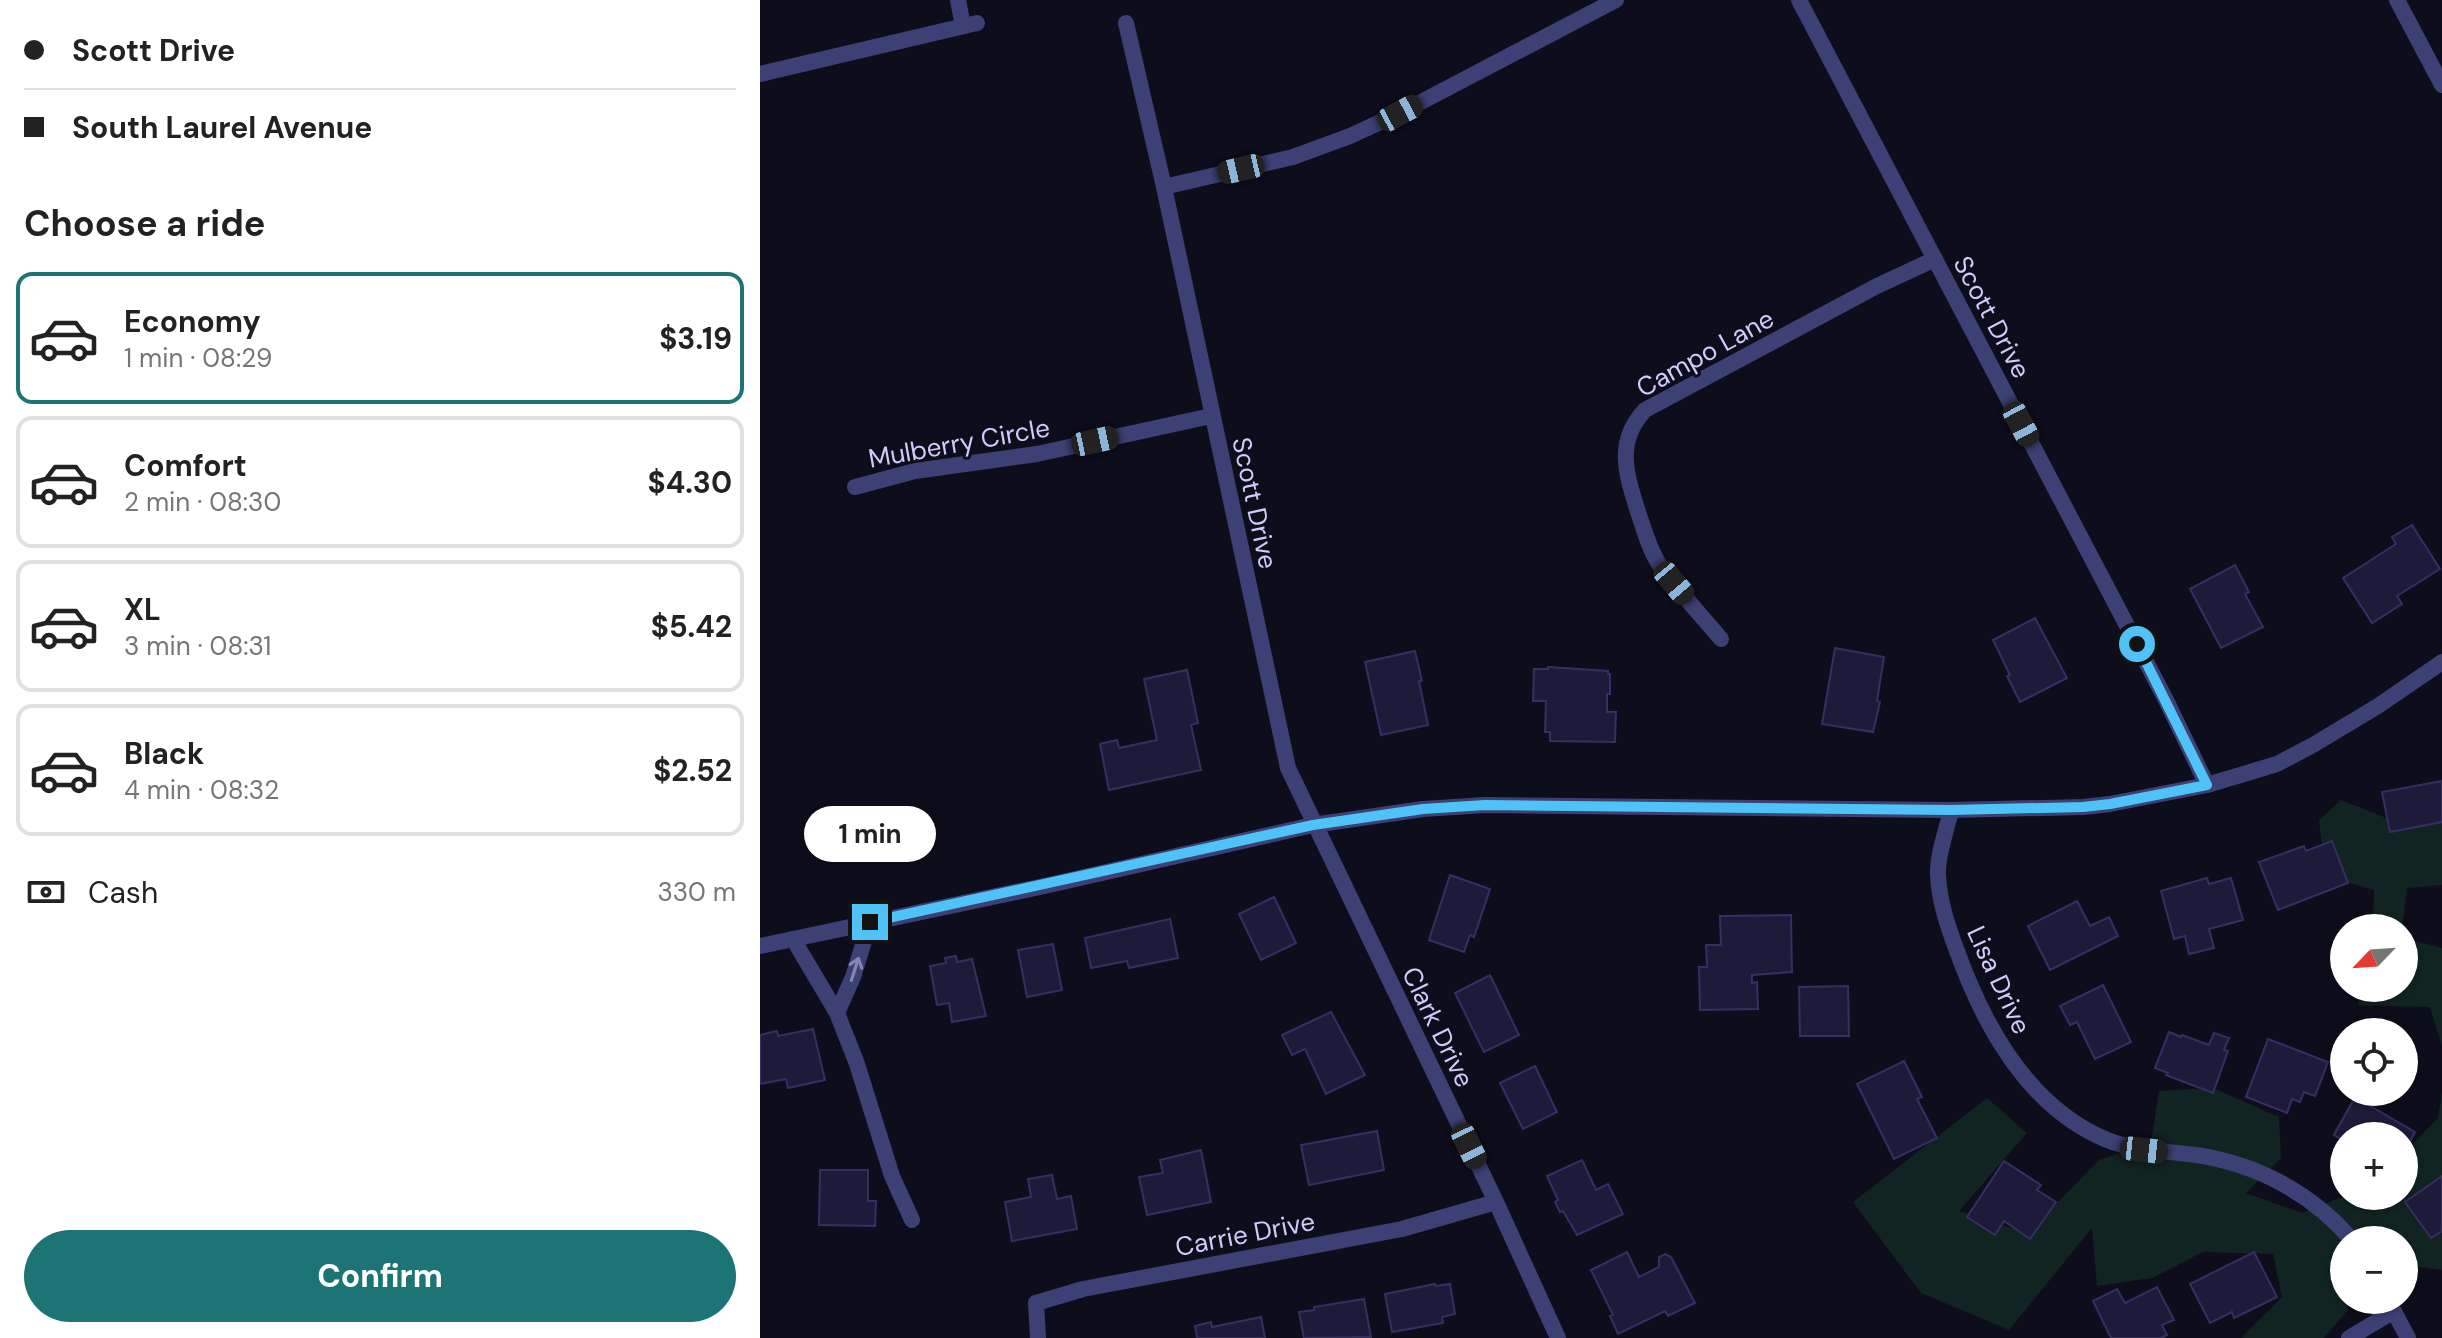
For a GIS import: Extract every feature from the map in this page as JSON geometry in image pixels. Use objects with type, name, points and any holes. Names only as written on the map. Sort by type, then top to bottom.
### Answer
[{"type":"street","points":[[760,74],[970,25],[958,0]]},
{"type":"street","points":[[1164,187],[1293,157],[1350,136],[1616,0]]},
{"type":"street","name":"Scott Drive","points":[[1799,0],[2166,700],[2207,785]]},
{"type":"street","points":[[2397,0],[2442,85]]},
{"type":"street","name":"Scott Drive","points":[[1126,23],[1288,768],[1313,825]]},
{"type":"street","name":"Campo Lane","points":[[1721,639],[1659,565],[1646,538],[1625,459],[1627,440],[1634,422],[1645,410],[1877,286],[1935,259]]},
{"type":"street","name":"Mulberry Circle","points":[[855,487],[915,471],[1037,454],[1211,416]]},
{"type":"street","points":[[760,946],[1313,825],[1423,809],[1485,805],[1951,810],[2110,804],[2207,785],[2277,764],[2378,706],[2442,662]]},
{"type":"street","name":"Lisa Drive","points":[[1951,810],[1938,872],[1948,926],[1967,979],[1986,1019],[2004,1050],[2028,1081],[2067,1116],[2108,1140],[2144,1150],[2223,1160],[2264,1174],[2295,1190],[2340,1226]]},
{"type":"street","name":"Clark Drive","points":[[1313,825],[1349,893],[1558,1338]]},
{"type":"street","points":[[837,1013],[853,977],[870,922]]},
{"type":"street","points":[[793,939],[837,1013],[857,1064],[892,1176],[912,1220]]},
{"type":"street","name":"Carrie Drive","points":[[1038,1338],[1036,1303],[1083,1289],[1402,1229],[1496,1202]]},
{"type":"street","points":[[2349,1338],[2380,1314]]},
{"type":"street","points":[[2396,1314],[2408,1338]]},
{"type":"green space","points":[[2341,800],[2404,825],[2442,819],[2442,885],[2407,888],[2404,914],[2373,914],[2374,890],[2326,876],[2319,820]]},
{"type":"green space","points":[[2418,942],[2442,948],[2442,1046],[2430,1007],[2358,1005],[2359,1002],[2418,1002]]},
{"type":"green space","points":[[2213,1088],[2279,1117],[2281,1158],[2246,1193],[2302,1213],[2330,1202],[2330,1210],[2418,1210],[2418,1139],[2438,1118],[2442,1092],[2442,1270],[2418,1267],[2418,1226],[2330,1226],[2330,1314],[2345,1314],[2324,1338],[2244,1338],[2282,1297],[2273,1254],[2203,1252],[2152,1278],[2097,1286],[2092,1228],[2009,1330],[1921,1293],[1853,1202],[1987,1098],[2027,1133],[1959,1211],[2027,1233],[2099,1160],[2151,1143],[2159,1091]]},
{"type":"building","points":[[2412,525],[2440,569],[2397,596],[2402,604],[2372,623],[2343,578],[2396,544],[2392,537]]},
{"type":"building","points":[[2235,565],[2249,592],[2245,594],[2263,627],[2221,648],[2190,589]]},
{"type":"building","points":[[2035,618],[2067,678],[2020,702],[1993,640]]},
{"type":"building","points":[[1835,648],[1884,657],[1877,701],[1880,702],[1873,732],[1822,724]]},
{"type":"building","points":[[1415,651],[1428,725],[1381,735],[1365,662]]},
{"type":"building","points":[[1534,669],[1608,671],[1610,694],[1607,694],[1607,712],[1616,712],[1615,742],[1550,741],[1550,732],[1545,732],[1546,701],[1533,701]]},
{"type":"building","points":[[1187,670],[1198,723],[1191,725],[1201,770],[1109,790],[1100,744],[1117,740],[1119,748],[1157,740],[1144,679]]},
{"type":"building","points":[[2442,781],[2442,822],[2390,832],[2382,792]]},
{"type":"building","points":[[2332,841],[2348,883],[2278,910],[2259,862],[2304,846],[2306,851]]},
{"type":"building","points":[[1450,875],[1490,889],[1474,937],[1470,935],[1464,952],[1429,940]]},
{"type":"building","points":[[2207,878],[2209,884],[2231,878],[2243,920],[2209,929],[2214,948],[2189,954],[2185,936],[2174,939],[2161,891]]},
{"type":"building","points":[[1274,897],[1296,943],[1261,960],[1239,914]]},
{"type":"building","points":[[2077,901],[2090,926],[2109,917],[2118,936],[2050,970],[2028,926]]},
{"type":"building","points":[[1791,915],[1792,972],[1752,975],[1752,983],[1757,982],[1758,1009],[1700,1010],[1699,967],[1707,967],[1706,945],[1721,945],[1720,916]]},
{"type":"building","points":[[1170,919],[1178,958],[1129,968],[1127,961],[1091,968],[1085,938]]},
{"type":"building","points":[[1053,944],[1062,990],[1027,997],[1018,950]]},
{"type":"building","points":[[956,956],[957,962],[972,959],[986,1016],[952,1022],[949,1003],[937,1005],[930,966],[946,963],[945,958]]},
{"type":"building","points":[[1490,975],[1519,1035],[1484,1052],[1455,993]]},
{"type":"building","points":[[2103,985],[2131,1042],[2095,1059],[2077,1022],[2070,1025],[2060,1006]]},
{"type":"building","points":[[1848,986],[1849,1036],[1800,1036],[1799,987]]},
{"type":"building","points":[[1331,1012],[1365,1075],[1326,1094],[1305,1049],[1292,1055],[1282,1035]]},
{"type":"building","points":[[813,1029],[825,1080],[788,1088],[786,1079],[760,1084],[760,1035],[777,1031],[778,1036]]},
{"type":"building","points":[[2169,1032],[2209,1045],[2214,1033],[2229,1038],[2224,1050],[2228,1051],[2213,1093],[2155,1068]]},
{"type":"building","points":[[2268,1039],[2328,1062],[2315,1096],[2304,1092],[2300,1102],[2292,1099],[2287,1113],[2246,1097]]},
{"type":"building","points":[[1904,1061],[1922,1097],[1917,1099],[1937,1138],[1894,1159],[1857,1084]]},
{"type":"building","points":[[1535,1066],[1557,1112],[1523,1129],[1500,1083]]},
{"type":"building","points":[[2350,1106],[2370,1106],[2398,1122],[2341,1122]]},
{"type":"building","points":[[1377,1131],[1384,1170],[1309,1185],[1301,1145]]},
{"type":"building","points":[[1201,1150],[1211,1202],[1147,1215],[1139,1177],[1163,1173],[1160,1160]]},
{"type":"building","points":[[1582,1160],[1596,1190],[1608,1184],[1623,1214],[1577,1235],[1563,1211],[1560,1212],[1547,1176]]},
{"type":"building","points":[[2004,1161],[2041,1185],[2037,1190],[2056,1202],[2030,1239],[2004,1221],[1995,1235],[1967,1217]]},
{"type":"building","points":[[820,1170],[868,1170],[868,1201],[876,1201],[875,1226],[819,1225]]},
{"type":"building","points":[[1052,1175],[1057,1199],[1071,1196],[1077,1229],[1012,1241],[1005,1202],[1031,1197],[1028,1179]]},
{"type":"building","points":[[2442,1176],[2442,1231],[2431,1238],[2411,1210],[2418,1210],[2418,1193]]},
{"type":"building","points":[[1627,1252],[1639,1277],[1659,1267],[1659,1257],[1665,1254],[1671,1257],[1695,1303],[1668,1316],[1665,1311],[1618,1334],[1610,1316],[1613,1315],[1591,1270]]},
{"type":"building","points":[[2254,1252],[2277,1297],[2234,1318],[2232,1312],[2210,1323],[2190,1284]]},
{"type":"building","points":[[1450,1284],[1455,1314],[1442,1317],[1443,1323],[1392,1332],[1385,1294]]},
{"type":"building","points":[[2157,1287],[2174,1320],[2162,1325],[2167,1335],[2161,1338],[2111,1338],[2093,1301],[2117,1289],[2125,1303]]},
{"type":"building","points":[[1364,1299],[1371,1337],[1304,1338],[1299,1312]]},
{"type":"building","points":[[1261,1317],[1265,1338],[1197,1338],[1195,1326],[1211,1322],[1212,1327]]},
{"type":"route","points":[[870,922],[1313,825],[1423,809],[1485,805],[1951,810],[2083,807],[2207,785],[2137,644]]}]
